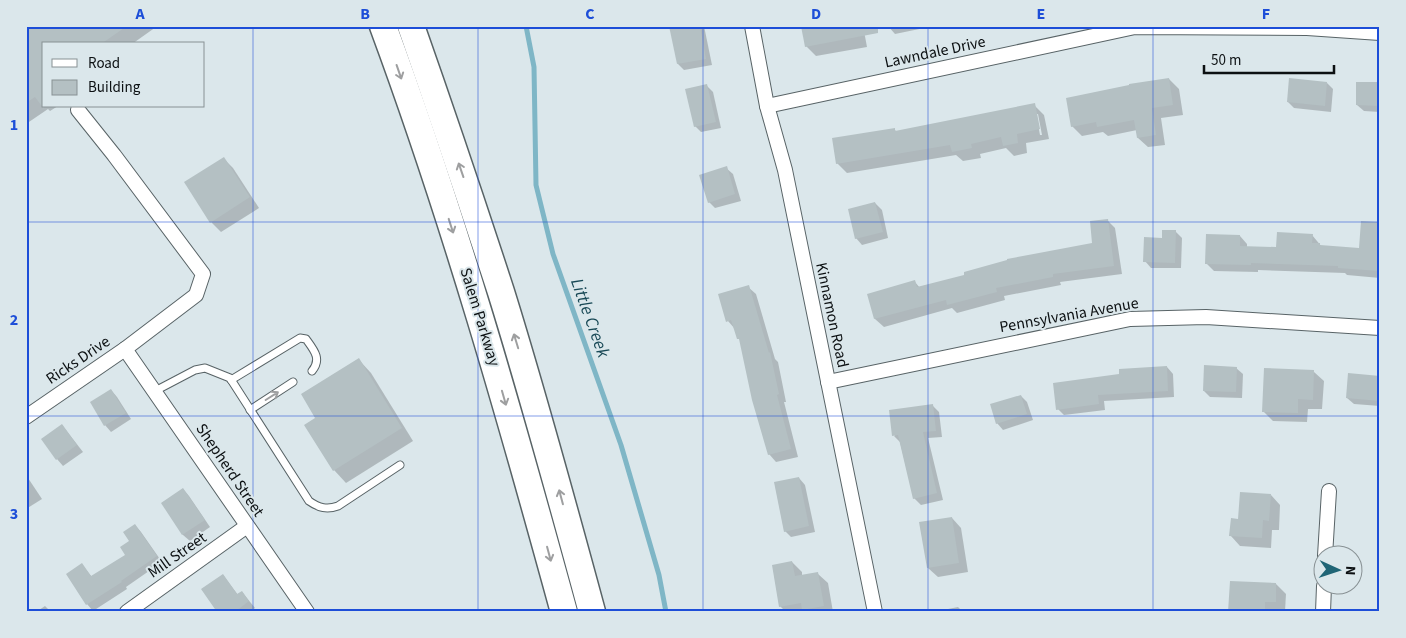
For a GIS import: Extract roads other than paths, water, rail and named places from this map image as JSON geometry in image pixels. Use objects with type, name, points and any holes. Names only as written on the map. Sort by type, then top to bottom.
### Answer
[{"type":"highway","name":"Salem Parkway","points":[[382,26],[419,130],[475,301],[564,612]]},
{"type":"highway","name":"Salem Parkway","points":[[411,26],[501,293],[552,466],[592,612]]},
{"type":"street","name":"Kinnamon Road","points":[[752,26],[767,106],[785,170],[875,612]]},
{"type":"street","name":"Lawndale Drive","points":[[767,106],[1135,27],[1307,28],[1380,33]]},
{"type":"street","name":"Ricks Drive","points":[[26,416],[125,348],[196,295],[203,274],[78,110]]},
{"type":"street","name":"Pennsylvania Avenue","points":[[828,382],[1130,318],[1206,317],[1380,328]]},
{"type":"street","name":"Shepherd Street","points":[[125,348],[307,612]]},
{"type":"street","points":[[1326,546],[1329,492]]},
{"type":"street","name":"Mill Street","points":[[127,612],[247,526]]},
{"type":"street","points":[[1323,612],[1324,596]]},
{"type":"lane","points":[[231,380],[300,338],[306,340],[316,352],[318,359],[312,371]]},
{"type":"lane","points":[[155,391],[195,370],[205,368],[231,380],[309,502],[315,506],[329,509],[338,506],[400,465]]},
{"type":"lane","points":[[250,410],[293,382]]},
{"type":"waterway","name":"Little Creek","points":[[526,26],[534,67],[536,185],[553,254],[621,445],[659,575],[666,612]]}]
